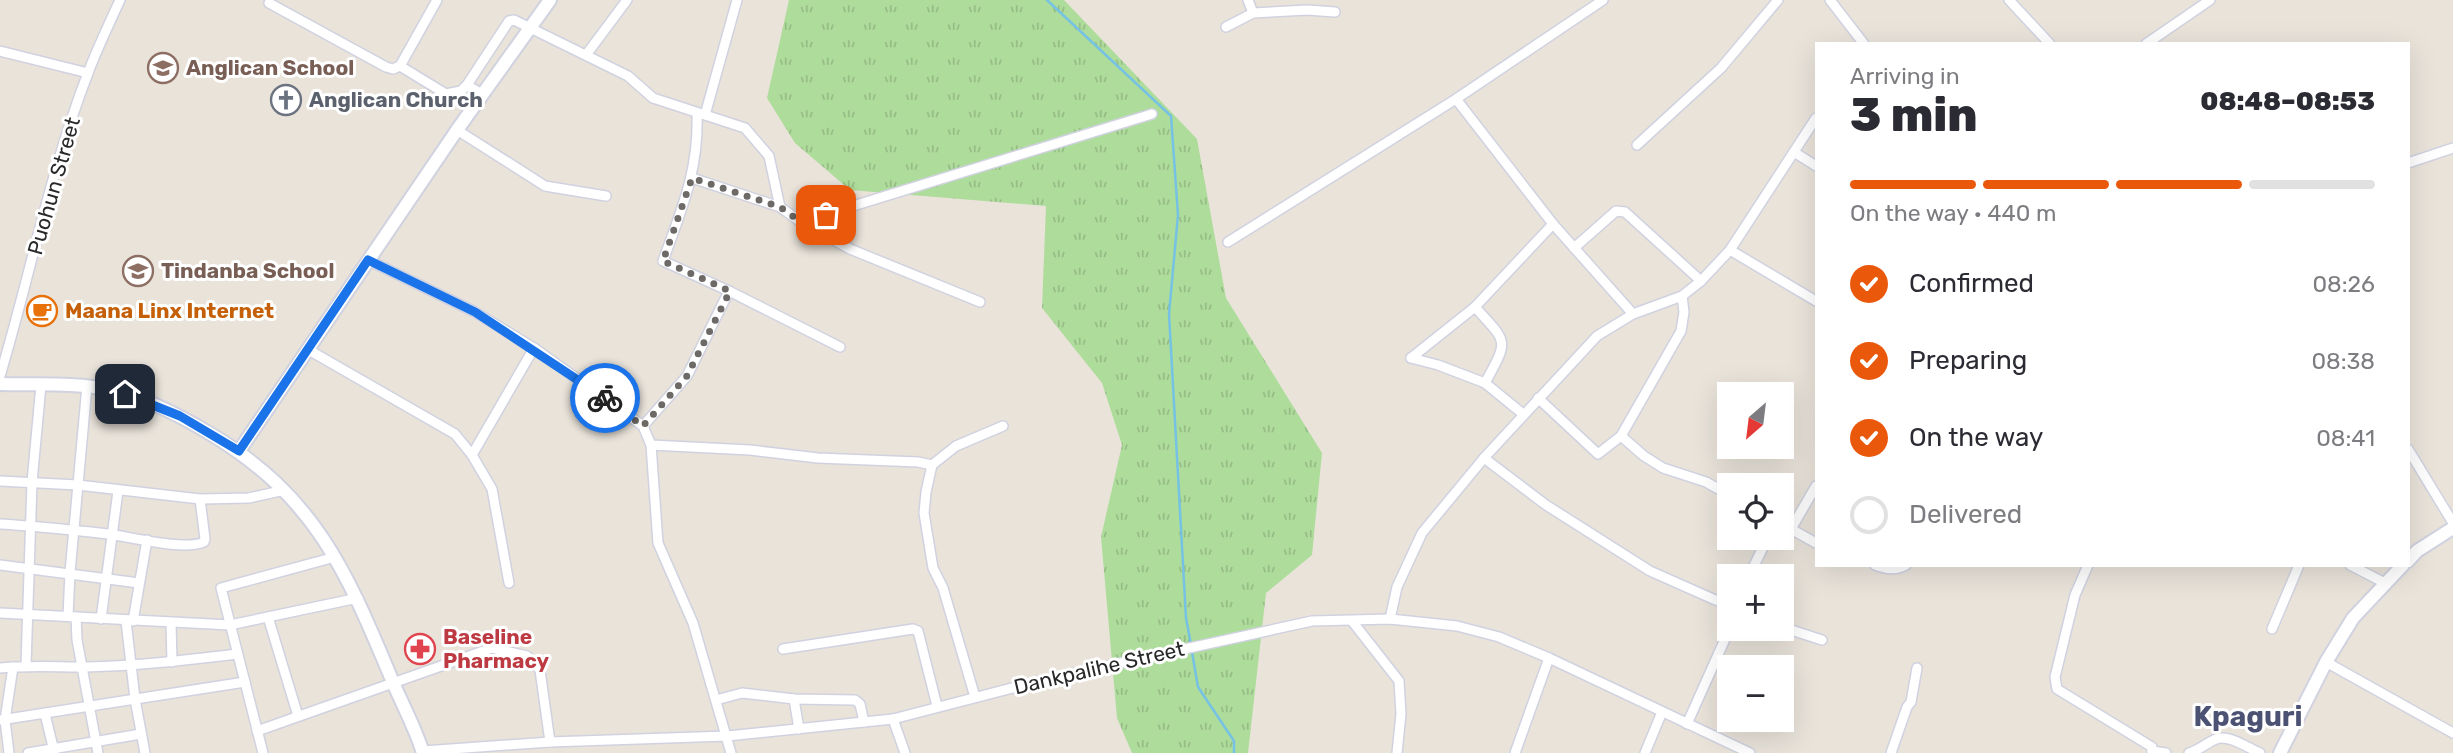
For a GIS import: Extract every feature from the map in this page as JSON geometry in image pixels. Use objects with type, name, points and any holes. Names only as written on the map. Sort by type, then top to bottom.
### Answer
[{"type":"street","name":"Puohun Street","points":[[0,376],[48,199],[88,73],[120,0]]},
{"type":"street","points":[[266,1],[393,69],[400,66],[437,0]]},
{"type":"street","points":[[239,451],[457,130],[550,0]]},
{"type":"street","points":[[586,55],[627,0]]},
{"type":"street","points":[[737,0],[701,114],[692,178],[663,261],[730,291],[840,347]]},
{"type":"street","points":[[1248,0],[1254,13]]},
{"type":"street","points":[[1637,145],[1721,68],[1778,0]]},
{"type":"street","points":[[1830,0],[1862,42]]},
{"type":"street","points":[[2009,0],[2048,42]]},
{"type":"street","points":[[2149,42],[2210,0]]},
{"type":"street","points":[[1228,242],[1456,99],[1600,1]]},
{"type":"street","points":[[1226,27],[1254,13],[1308,5],[1335,12]]},
{"type":"street","points":[[400,66],[446,94],[461,91],[509,21],[514,20],[628,76],[653,98],[745,128],[769,156],[780,207]]},
{"type":"street","points":[[0,51],[88,73]]},
{"type":"street","points":[[467,85],[482,94]]},
{"type":"street","points":[[1456,99],[1553,224],[1633,314]]},
{"type":"street","points":[[801,222],[1152,114]]},
{"type":"street","points":[[1390,619],[1397,587],[1422,533],[1484,458],[1597,336],[1633,314],[1682,296],[1701,281],[1730,250],[1815,120]]},
{"type":"street","points":[[457,130],[545,186],[606,196]]},
{"type":"street","points":[[2410,162],[2453,148]]},
{"type":"street","points":[[1794,152],[1815,165]]},
{"type":"street","points":[[692,178],[780,207],[850,249],[980,302]]},
{"type":"street","points":[[1574,248],[1616,211],[1625,212],[1701,281]]},
{"type":"street","points":[[1523,414],[1485,383],[1411,358],[1475,307],[1553,224]]},
{"type":"street","points":[[1730,250],[1815,300]]},
{"type":"street","points":[[368,260],[475,312],[534,348],[643,426],[651,445],[658,543],[693,623],[731,753]]},
{"type":"street","points":[[643,426],[687,376],[730,291]]},
{"type":"street","points":[[1538,398],[1598,454],[1621,436],[1682,331],[1682,296]]},
{"type":"street","points":[[1475,307],[1501,337],[1503,343],[1485,383]]},
{"type":"street","points":[[472,455],[534,348]]},
{"type":"street","points":[[307,349],[455,434],[472,455],[492,489],[509,583]]},
{"type":"street","points":[[0,384],[87,386],[125,394],[194,423],[239,451],[285,490],[317,527],[358,598],[423,752]]},
{"type":"street","points":[[26,665],[32,482],[41,385]]},
{"type":"street","points":[[87,386],[69,572],[72,617],[84,667],[97,753]]},
{"type":"street","points":[[975,697],[943,588],[933,568],[924,513],[932,465],[956,446],[1003,426]]},
{"type":"street","points":[[1621,436],[1663,468],[1717,488]]},
{"type":"street","points":[[651,445],[932,465]]},
{"type":"street","points":[[2410,452],[2453,526],[2410,559]]},
{"type":"street","points":[[1484,458],[1546,505],[1650,571],[1717,601]]},
{"type":"street","points":[[0,481],[78,485],[200,499],[250,498],[285,490]]},
{"type":"street","points":[[1794,524],[1815,488]]},
{"type":"street","points":[[101,619],[118,491]]},
{"type":"street","points":[[0,524],[111,534],[185,545],[204,542],[200,499]]},
{"type":"street","points":[[1794,531],[1815,542]]},
{"type":"street","points":[[145,753],[131,666],[130,621],[147,540]]},
{"type":"street","points":[[263,753],[221,588],[335,556]]},
{"type":"street","points":[[0,565],[139,583]]},
{"type":"street","points":[[1880,567],[1902,567]]},
{"type":"street","points":[[2087,567],[2075,595],[2055,677],[2057,689],[2152,747],[2152,752],[2166,753]]},
{"type":"street","points":[[2272,629],[2298,567]]},
{"type":"street","points":[[2354,567],[2385,583]]},
{"type":"street","points":[[2280,753],[2326,662],[2353,618],[2401,567]]},
{"type":"street","points":[[0,613],[230,625],[358,598]]},
{"type":"street","points":[[268,617],[298,716]]},
{"type":"street","name":"Dankpalihe Street","points":[[423,752],[550,742],[727,736],[893,719],[1056,677],[1312,621],[1390,619],[1457,626],[1499,637],[1750,753]]},
{"type":"street","points":[[1352,621],[1399,681],[1401,714],[1397,753]]},
{"type":"street","points":[[171,623],[172,662]]},
{"type":"street","points":[[783,649],[913,629],[918,631],[937,706]]},
{"type":"street","points":[[1794,631],[1822,640]]},
{"type":"street","points":[[1687,724],[1724,641]]},
{"type":"street","points":[[257,731],[492,648],[527,656],[540,670],[550,742]]},
{"type":"street","points":[[0,668],[26,665],[131,666],[237,654]]},
{"type":"street","points":[[1515,753],[1549,658]]},
{"type":"street","points":[[2326,662],[2453,733]]},
{"type":"street","points":[[9,753],[2,720],[13,667]]},
{"type":"street","points":[[1891,753],[1906,707],[1911,702],[1917,668]]},
{"type":"street","points":[[2,720],[245,682]]},
{"type":"street","points":[[716,700],[742,692],[794,699],[855,700],[860,704],[864,722]]},
{"type":"street","points":[[794,699],[799,729]]},
{"type":"street","points":[[1645,753],[1662,712]]},
{"type":"street","points":[[45,714],[54,750]]},
{"type":"street","points":[[893,719],[905,753]]},
{"type":"street","points":[[28,753],[141,734]]},
{"type":"street","points":[[2189,753],[2200,750],[2216,738],[2227,738],[2260,753]]},
{"type":"green space","points":[[789,0],[1064,0],[1197,139],[1226,298],[1322,453],[1312,555],[1266,593],[1248,753],[1132,753],[1117,718],[1101,537],[1122,445],[1102,383],[1042,308],[1046,206],[850,190],[795,143],[767,98]]},
{"type":"waterway","points":[[1047,0],[1171,116],[1178,215],[1169,314],[1186,618],[1191,645]]},
{"type":"waterway","points":[[1192,652],[1198,687],[1234,741],[1234,753]]},
{"type":"way so far","points":[[605,398],[643,426],[687,376],[730,291],[663,261],[692,178],[780,207],[801,222],[826,215]]},
{"type":"place","name":"Anglican School","points":[[163,68]]},
{"type":"place","name":"Anglican Church","points":[[286,100]]},
{"type":"place","name":"Tindanba School","points":[[138,271]]},
{"type":"place","name":"Maana Linx Internet","points":[[42,311]]},
{"type":"place","name":"Baseline Pharmacy","points":[[420,649]]},
{"type":"district","name":"Kpaguri","points":[[2248,716]]},
{"type":"route","points":[[125,394],[194,423],[239,451],[368,260],[475,312],[534,348],[605,398]]}]
